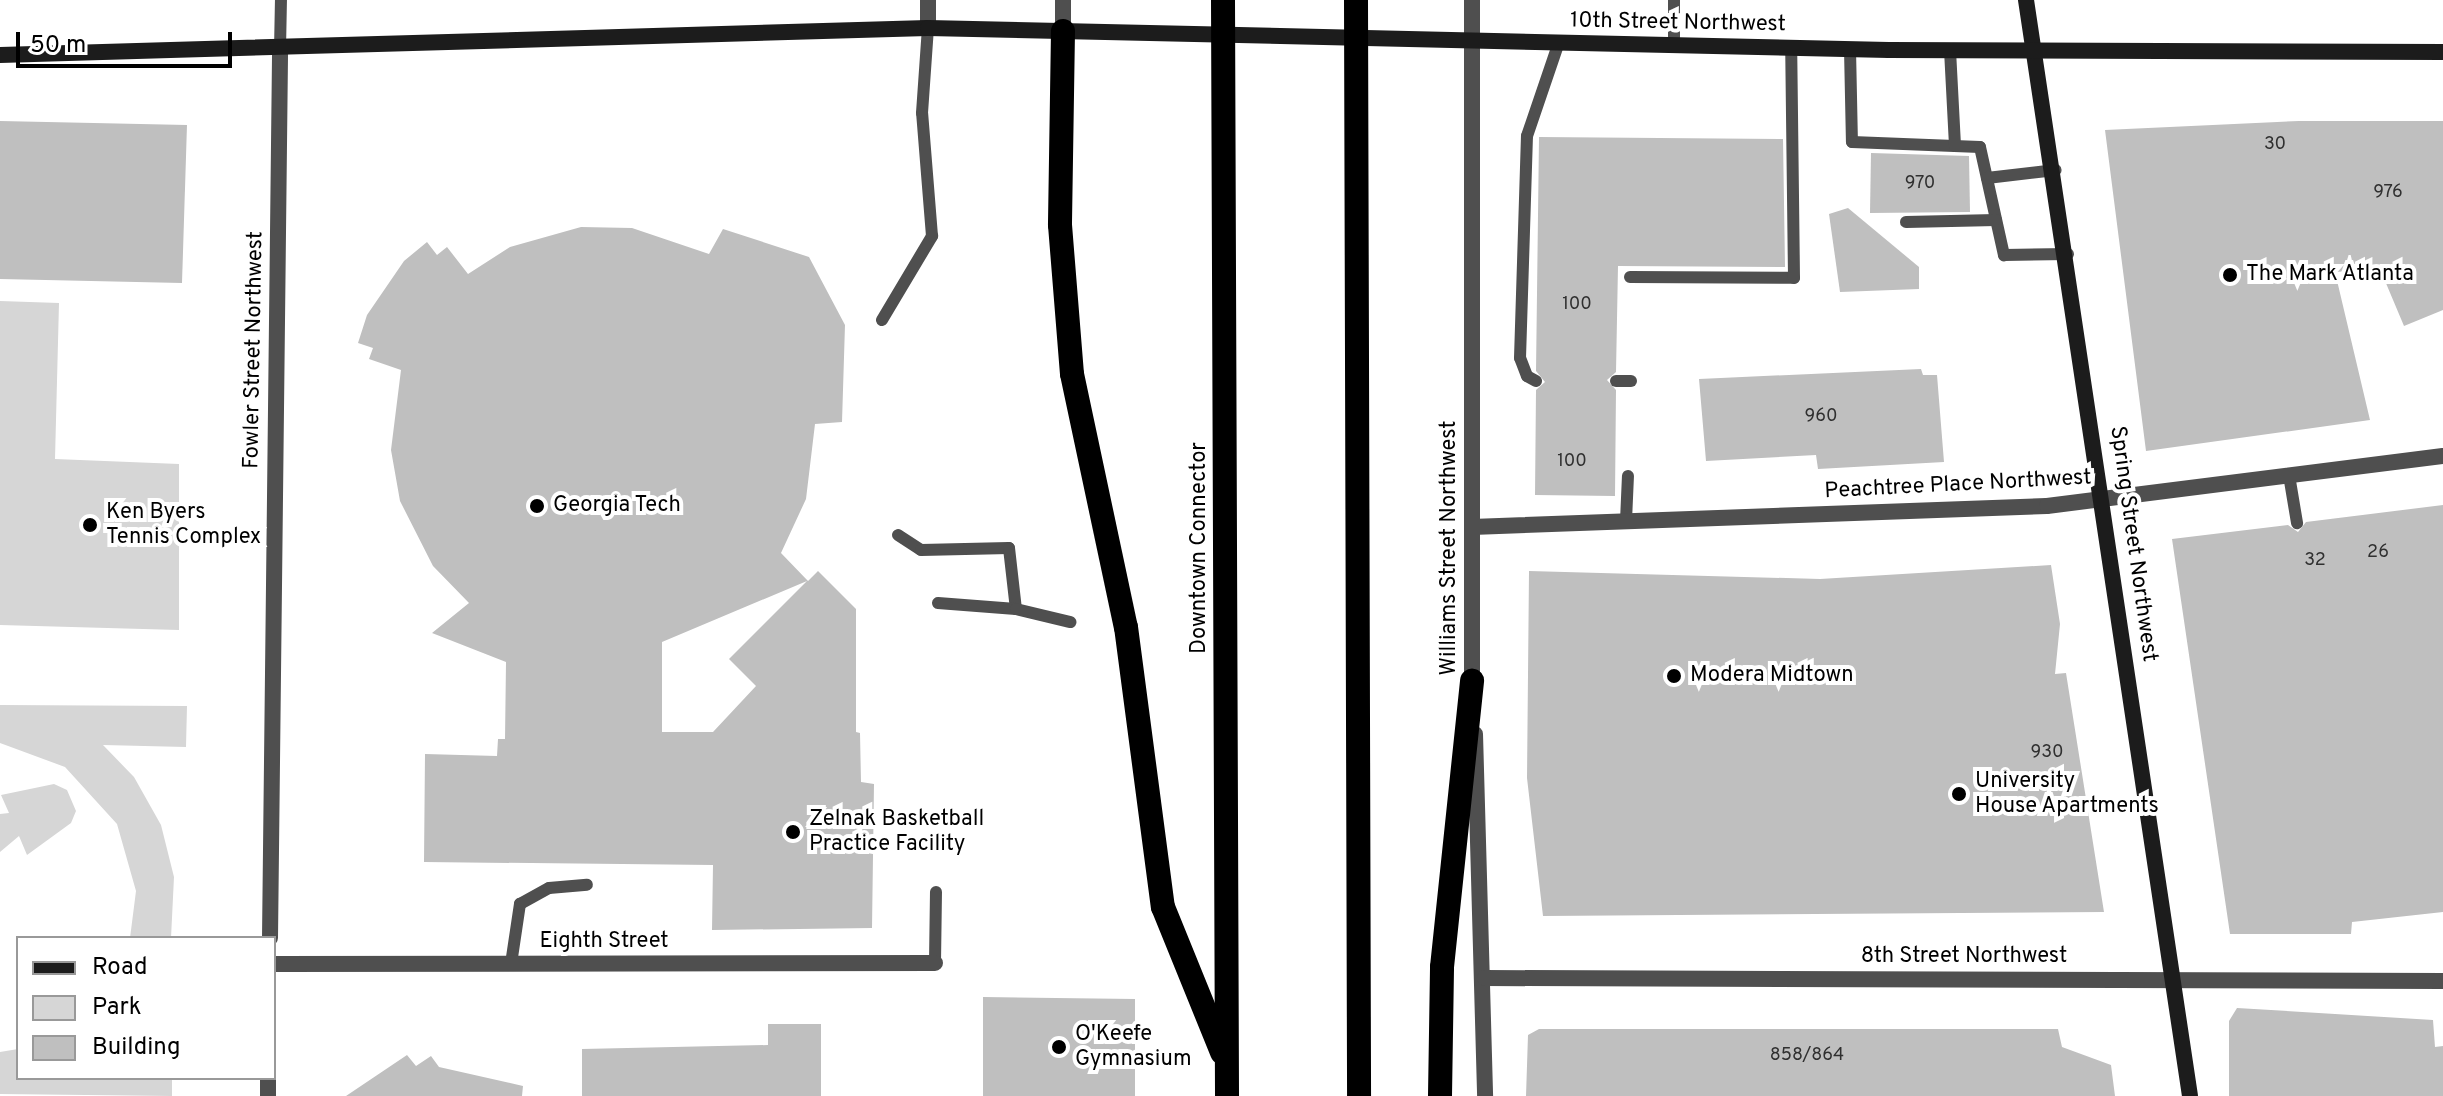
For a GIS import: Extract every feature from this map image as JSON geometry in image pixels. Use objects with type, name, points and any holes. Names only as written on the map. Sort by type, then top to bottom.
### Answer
[{"type":"highway","name":"Downtown Connector","points":[[1223,0],[1227,1096]]},
{"type":"highway","points":[[1356,0],[1359,1096]]},
{"type":"highway","points":[[1063,31],[1060,225],[1072,374],[1126,627],[1163,907],[1226,1064]]},
{"type":"highway","points":[[1440,1096],[1442,967],[1472,681]]},
{"type":"main road","name":"Spring Street Northwest","points":[[2026,0],[2056,170],[2190,1096]]},
{"type":"main road","name":"10th Street Northwest","points":[[0,55],[280,50],[928,28],[1149,36],[1850,49],[2443,52]]},
{"type":"street","points":[[928,0],[928,28]]},
{"type":"street","points":[[1063,0],[1063,31]]},
{"type":"street","name":"Williams Street Northwest","points":[[1472,0],[1472,681],[1485,978],[1485,1096]]},
{"type":"street","name":"Fowler Street Northwest","points":[[270,936],[280,50]]},
{"type":"street","name":"Peachtree Place Northwest","points":[[1472,527],[2105,499],[2443,456]]},
{"type":"street","name":"Eighth Street","points":[[276,964],[935,963]]},
{"type":"street","name":"8th Street Northwest","points":[[1485,978],[2443,981]]},
{"type":"lane","points":[[280,50],[281,0]]},
{"type":"lane","points":[[1674,0],[1674,45]]},
{"type":"lane","points":[[882,320],[932,236],[922,113],[928,28]]},
{"type":"lane","points":[[1536,381],[1527,376],[1520,358],[1527,136],[1559,42]]},
{"type":"lane","points":[[1630,277],[1794,278],[1791,48]]},
{"type":"lane","points":[[1850,49],[1852,142],[1980,147],[2004,255],[2068,254]]},
{"type":"lane","points":[[1950,50],[1955,146]]},
{"type":"lane","points":[[1987,178],[2056,170]]},
{"type":"lane","points":[[1906,222],[1996,220]]},
{"type":"lane","points":[[1616,381],[1631,381]]},
{"type":"lane","points":[[2289,475],[2297,523]]},
{"type":"lane","points":[[1626,521],[1628,476]]},
{"type":"lane","points":[[898,535],[921,550],[1009,548],[1016,609]]},
{"type":"lane","points":[[938,603],[1016,609],[1070,622]]},
{"type":"lane","points":[[511,964],[520,904],[549,888],[587,885]]},
{"type":"lane","points":[[935,963],[936,892]]},
{"type":"green space","name":"Ken Byers Tennis Complex","points":[[0,301],[59,303],[55,459],[179,464],[179,630],[0,625]]},
{"type":"green space","points":[[0,705],[187,706],[186,747],[103,745],[134,777],[161,825],[174,877],[171,936],[130,936],[136,891],[117,824],[65,767],[0,743]]},
{"type":"green space","points":[[54,784],[67,790],[76,811],[71,823],[27,855],[19,836],[0,852],[0,814],[9,813],[1,795]]},
{"type":"green space","points":[[16,1049],[16,1080],[172,1080],[172,1096],[0,1094],[0,1052]]},
{"type":"building","points":[[0,121],[187,125],[182,283],[0,279]]},
{"type":"building","name":"The Mark Atlanta","points":[[2299,121],[2443,121],[2443,310],[2404,326],[2380,269],[2335,272],[2370,420],[2146,451],[2105,130]]},
{"type":"building","points":[[1539,137],[1783,139],[1785,267],[1618,266],[1616,372],[1607,380],[1616,390],[1615,496],[1535,495],[1536,390],[1545,382],[1536,371]]},
{"type":"building","points":[[1871,153],[1969,156],[1970,212],[1870,213]]},
{"type":"building","points":[[1848,208],[1919,267],[1919,289],[1840,292],[1829,214]]},
{"type":"building","points":[[581,227],[632,228],[709,254],[723,229],[809,257],[845,325],[842,422],[815,424],[806,499],[781,553],[808,581],[818,571],[856,609],[856,732],[860,733],[861,782],[874,784],[872,928],[712,930],[713,865],[424,862],[425,754],[497,756],[498,739],[505,739],[506,662],[432,633],[469,603],[433,566],[400,501],[391,450],[401,370],[369,359],[373,348],[358,343],[367,315],[404,261],[427,242],[437,255],[447,247],[468,274],[510,247]],"holes":[[[807,581],[729,659],[756,686],[713,732],[662,732],[662,642]]]},
{"type":"building","points":[[1921,369],[1923,375],[1937,375],[1944,462],[1818,469],[1816,455],[1706,461],[1699,379]]},
{"type":"building","points":[[2443,505],[2443,912],[2352,922],[2351,934],[2230,934],[2172,539],[2288,525],[2298,532],[2306,522]]},
{"type":"building","points":[[2051,565],[2060,624],[2055,674],[2066,673],[2104,912],[1543,916],[1527,778],[1529,571],[1820,579]]},
{"type":"building","name":"O'Keefe Gymnasium","points":[[983,997],[1135,999],[1135,1096],[983,1096]]},
{"type":"building","points":[[2237,1008],[2433,1020],[2435,1047],[2443,1046],[2443,1096],[2229,1096],[2229,1021]]},
{"type":"building","points":[[768,1024],[821,1024],[821,1096],[582,1096],[582,1049],[768,1045]]},
{"type":"building","points":[[1539,1029],[2058,1029],[2062,1047],[2111,1065],[2115,1096],[1526,1096],[1528,1035]]},
{"type":"building","points":[[407,1055],[416,1066],[431,1056],[439,1067],[523,1086],[522,1096],[346,1096]]},
{"type":"place","name":"The Mark Atlanta","points":[[2230,275]]},
{"type":"place","name":"Georgia Tech","points":[[537,506]]},
{"type":"place","name":"Ken Byers Tennis Complex","points":[[90,525]]},
{"type":"place","name":"Modera Midtown","points":[[1674,676]]},
{"type":"place","name":"University House Apartments","points":[[1959,794]]},
{"type":"place","name":"Zelnak Basketball Practice Facility","points":[[793,832]]},
{"type":"place","name":"O'Keefe Gymnasium","points":[[1059,1047]]}]
